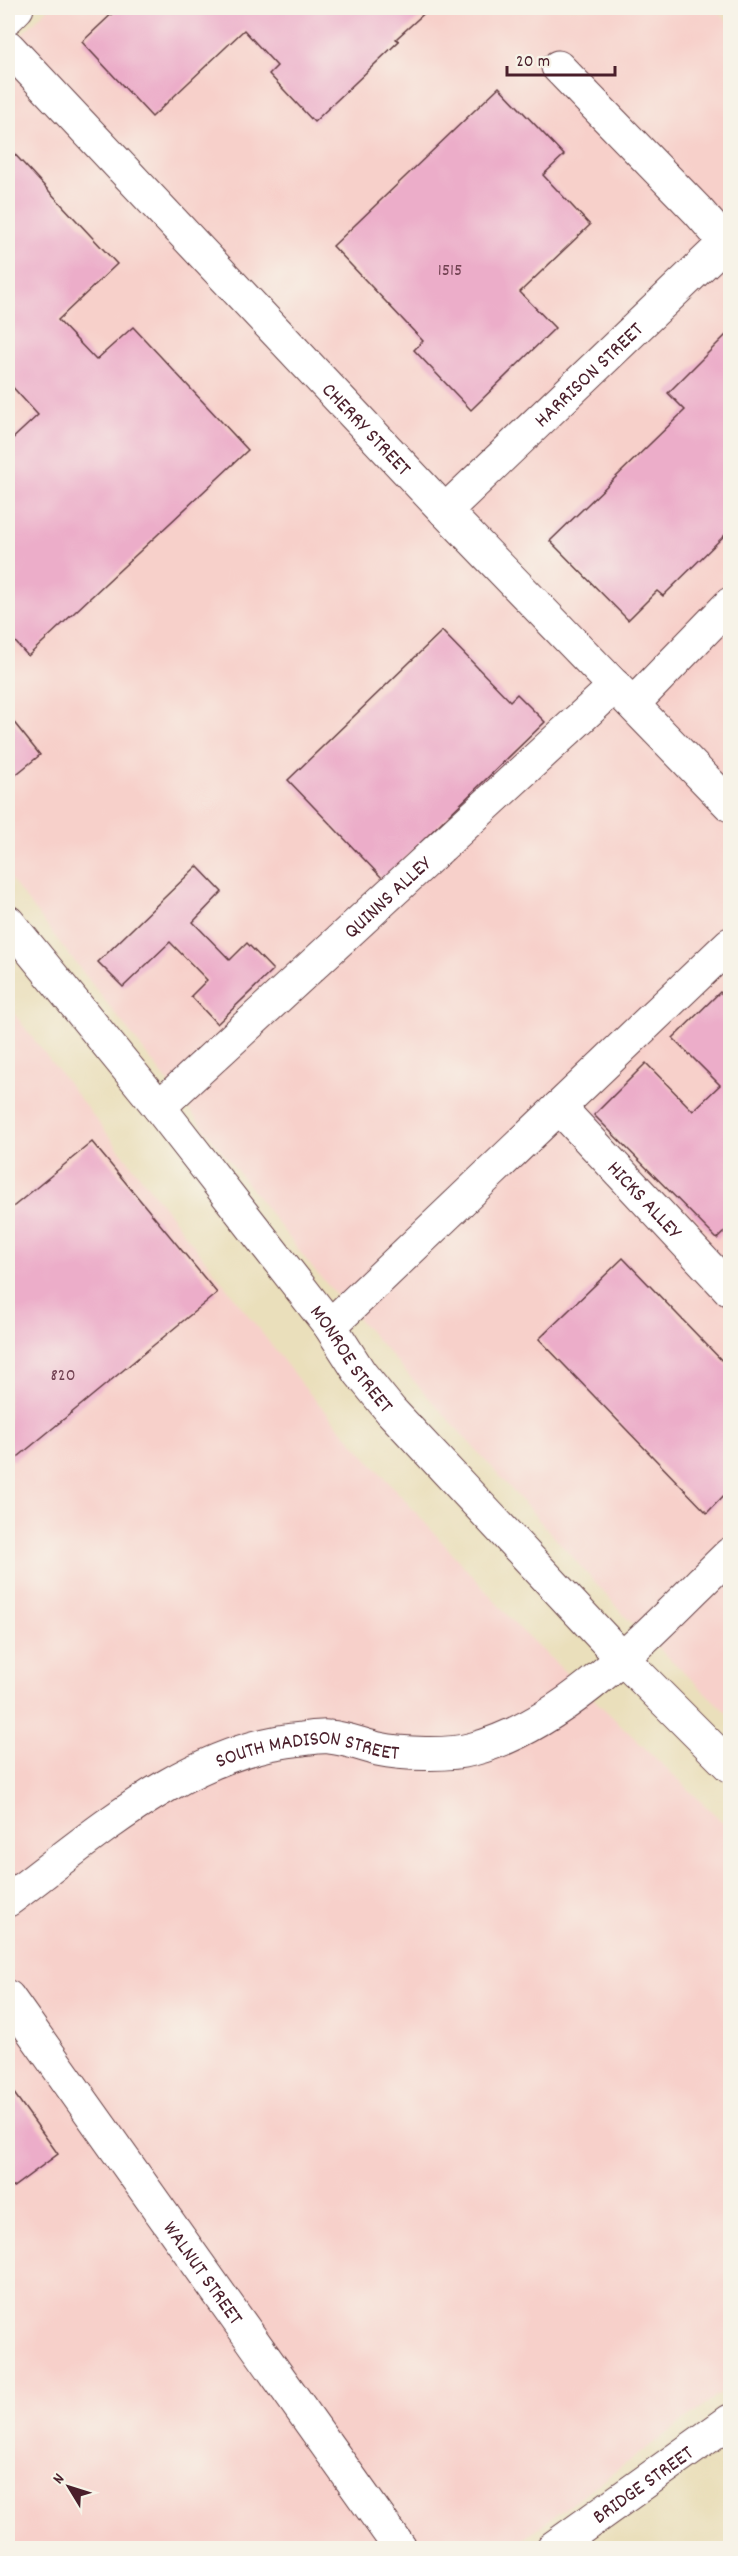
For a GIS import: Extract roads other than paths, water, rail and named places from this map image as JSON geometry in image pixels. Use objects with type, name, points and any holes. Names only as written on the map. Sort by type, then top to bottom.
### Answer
[{"type":"street","points":[[8,17],[17,8]]},
{"type":"street","name":"CHERRY STREET","points":[[8,48],[445,511],[730,805]]},
{"type":"street","points":[[558,67],[728,240]]},
{"type":"street","name":"HARRISON STREET","points":[[445,511],[728,240]]},
{"type":"street","name":"QUINNS ALLEY","points":[[159,1107],[730,604]]},
{"type":"street","name":"MONROE STREET","points":[[11,933],[159,1107],[330,1326],[360,1373],[391,1411],[621,1657],[730,1766]]},
{"type":"street","points":[[330,1326],[730,944]]},
{"type":"street","name":"HICKS ALLEY","points":[[559,1107],[730,1290]]},
{"type":"street","name":"SOUTH MADISON STREET","points":[[8,1900],[133,1807],[183,1777],[238,1752],[280,1741],[329,1737],[380,1749],[434,1753],[471,1750],[521,1731],[571,1701],[730,1554]]},
{"type":"street","name":"WALNUT STREET","points":[[8,1997],[400,2548]]},
{"type":"street","name":"BRIDGE STREET","points":[[553,2548],[730,2421]]}]
